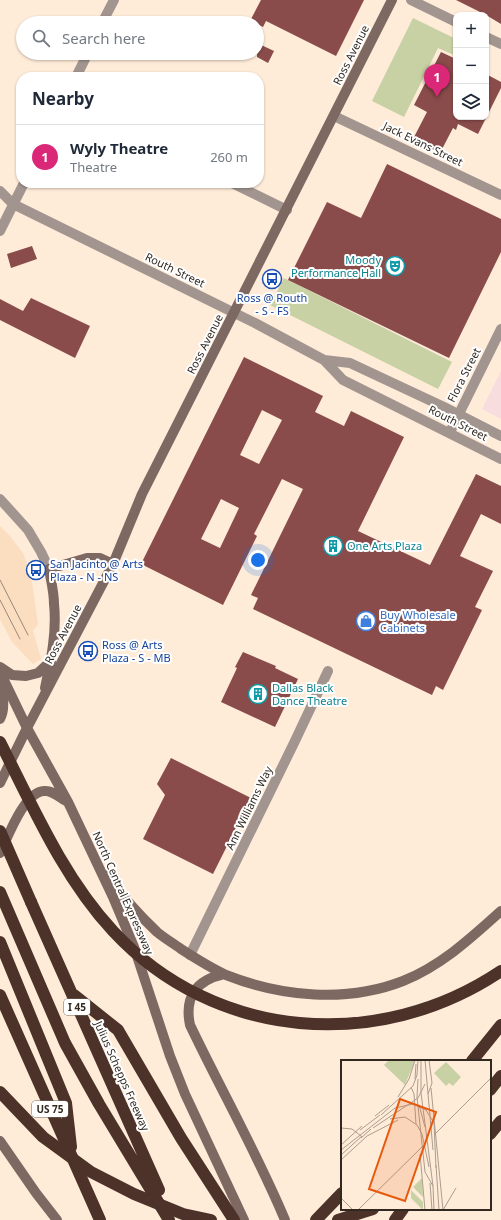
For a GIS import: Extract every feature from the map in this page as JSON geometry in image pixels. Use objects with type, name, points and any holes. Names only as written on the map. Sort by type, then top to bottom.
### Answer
[{"type":"highway","points":[[0,742],[60,858],[96,911],[113,932],[138,955],[177,983],[201,995],[233,1009],[271,1019],[306,1024],[354,1024],[395,1018],[427,1008],[457,996],[501,971]]},
{"type":"highway","name":"Julius Schepps Freeway","points":[[0,831],[173,1220]]},
{"type":"highway","points":[[0,892],[52,1014],[76,1064],[98,1104],[169,1220]]},
{"type":"highway","points":[[0,942],[66,1103],[72,1158]]},
{"type":"highway","points":[[72,994],[118,1030],[181,1138],[234,1220]]},
{"type":"highway","name":"US 75","points":[[0,995],[90,1198],[98,1220]]},
{"type":"highway","points":[[473,1060],[501,1025]]},
{"type":"highway","points":[[491,1089],[501,1076]]},
{"type":"highway","points":[[0,1092],[43,1137],[91,1172],[134,1194],[183,1214],[211,1220]]},
{"type":"highway","points":[[491,1133],[501,1121]]},
{"type":"highway","points":[[316,1220],[341,1194]]},
{"type":"highway","points":[[346,1220],[354,1210]]},
{"type":"highway","points":[[338,1220],[370,1210]]},
{"type":"highway","points":[[394,1220],[402,1210]]},
{"type":"main road","name":"Ross Avenue","points":[[0,783],[27,728],[113,564],[142,494],[182,413],[287,210],[392,0]]},
{"type":"main road","points":[[49,570],[87,558],[100,558],[113,564]]},
{"type":"main road","name":"Ross Avenue","points":[[43,700],[51,661],[55,626],[55,611],[49,570]]},
{"type":"main road","points":[[0,720],[2,716],[3,700],[0,671],[12,675],[26,676],[38,673],[51,661]]},
{"type":"main road","name":"North Central Expressway","points":[[0,671],[27,728],[68,802],[113,897],[134,947],[170,1056],[185,1094],[244,1220]]},
{"type":"main road","points":[[0,853],[25,804],[38,792],[51,792],[68,802]]},
{"type":"main road","points":[[91,852],[123,897],[158,933],[224,974],[278,990],[306,994],[339,995],[370,991],[404,981],[439,963],[473,937],[501,911]]},
{"type":"main road","points":[[224,974],[202,982],[194,991],[188,1001],[188,1016],[190,1025],[274,1192],[285,1220]]},
{"type":"main road","points":[[0,1141],[57,1220]]},
{"type":"street","points":[[106,16],[114,0]]},
{"type":"street","points":[[411,0],[453,21]]},
{"type":"street","points":[[489,38],[501,44]]},
{"type":"street","points":[[78,72],[84,60]]},
{"type":"street","name":"Jack Evans Street","points":[[334,116],[501,195]]},
{"type":"street","points":[[0,231],[21,188]]},
{"type":"street","points":[[242,188],[287,210]]},
{"type":"street","name":"Routh Street","points":[[0,192],[13,204],[235,312],[324,360],[343,380],[501,458]]},
{"type":"street","name":"Routh Street","points":[[0,204],[13,204]]},
{"type":"street","name":"Flora Street","points":[[450,432],[501,329]]},
{"type":"street","name":"Routh Street","points":[[324,360],[350,363],[501,436]]},
{"type":"street","points":[[0,499],[28,530],[41,552],[49,570]]},
{"type":"street","name":"Ann Williams Way","points":[[190,954],[328,671]]},
{"type":"shaded area","points":[[501,371],[501,419],[482,409]]},
{"type":"shaded area","points":[[0,526],[23,553],[31,575],[38,624],[33,631],[41,659],[33,664],[12,642],[0,619]]},
{"type":"green space","points":[[413,18],[453,38],[453,55],[438,48],[404,117],[372,101]]},
{"type":"green space","points":[[284,278],[452,362],[438,389],[270,305]]},
{"type":"building","points":[[261,0],[364,0],[336,56],[266,21],[264,25],[264,16],[253,16]]},
{"type":"building","points":[[456,0],[501,0],[501,24],[489,17],[489,12],[480,12]]},
{"type":"building","points":[[264,46],[274,51],[268,63],[262,60],[264,60]]},
{"type":"building","points":[[441,52],[453,58],[453,120],[485,120],[478,134],[458,124],[456,130],[453,128],[440,153],[413,139],[427,112],[414,105]]},
{"type":"building","points":[[489,76],[501,82],[501,88],[489,112]]},
{"type":"building","name":"Moody Performance Hall","points":[[387,164],[501,219],[501,252],[449,358],[288,280],[327,202],[361,218]]},
{"type":"building","points":[[32,246],[37,259],[11,268],[7,254]]},
{"type":"building","points":[[31,298],[90,326],[75,358],[0,320],[0,299],[23,311]]},
{"type":"building","name":"One Arts Plaza","points":[[244,357],[323,396],[315,412],[344,426],[351,411],[404,437],[358,531],[430,565],[476,474],[501,486],[501,524],[481,514],[460,556],[493,571],[475,607],[482,610],[443,690],[436,686],[432,695],[253,609],[258,598],[251,595],[303,489],[282,479],[254,534],[257,536],[223,605],[141,564]],"holes":[[[262,410],[282,420],[259,464],[240,455]],[[221,499],[239,508],[220,548],[201,539]]]},
{"type":"building","name":"Dallas Black Dance Theatre","points":[[243,652],[276,666],[275,668],[298,679],[275,727],[221,702],[237,668],[235,667]]},
{"type":"building","points":[[171,758],[251,798],[213,874],[143,839],[165,795],[157,784]]},
{"type":"tram line","points":[[0,580],[28,635]]},
{"type":"tram line","points":[[0,600],[20,639]]},
{"type":"place","name":"Wyly Theatre","points":[[437,97]]},
{"type":"place","name":"Moody Performance Hall","points":[[395,266]]},
{"type":"place","name":"Ross @ Routh - S - FS","points":[[272,279]]},
{"type":"place","name":"One Arts Plaza","points":[[333,546]]},
{"type":"place","name":"San Jacinto @ Arts Plaza - N - NS","points":[[36,570]]},
{"type":"place","name":"Buy Wholesale Cabinets","points":[[366,621]]},
{"type":"place","name":"Ross @ Arts Plaza - S - MB","points":[[88,651]]},
{"type":"place","name":"Dallas Black Dance Theatre","points":[[258,694]]}]
